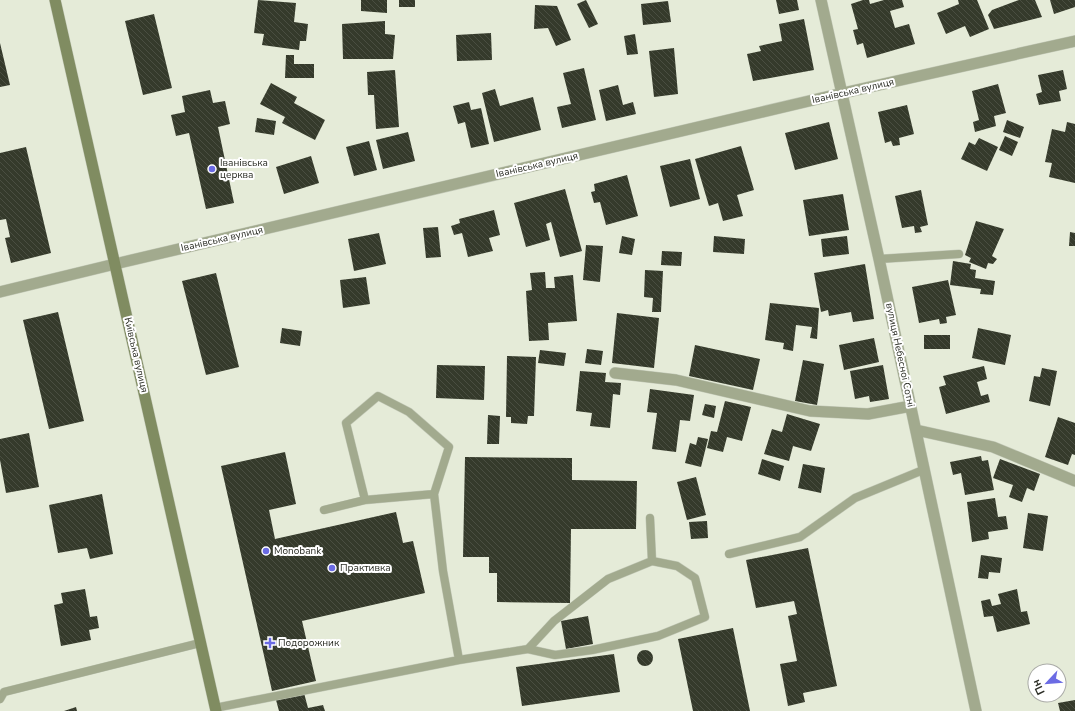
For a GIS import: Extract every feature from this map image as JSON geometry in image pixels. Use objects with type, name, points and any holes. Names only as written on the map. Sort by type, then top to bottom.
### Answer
[{"type":"main road","name":"Київська вулиця","points":[[55,0],[216,710]]},
{"type":"street","name":"вулиця Небесної Сотні","points":[[821,0],[843,93],[976,711]]},
{"type":"street","name":"Іванівська вулиця","points":[[0,292],[843,93],[1075,41]]},
{"type":"street","points":[[615,373],[676,380],[810,411],[868,414],[911,406]]},
{"type":"street","points":[[916,430],[993,447],[1075,481]]},
{"type":"lane","points":[[879,259],[959,254]]},
{"type":"lane","points":[[365,500],[346,423],[378,396],[408,412],[449,447],[434,494],[443,571],[459,660]]},
{"type":"lane","points":[[729,554],[800,537],[855,498],[923,470]]},
{"type":"lane","points":[[324,510],[365,500],[434,494]]},
{"type":"lane","points":[[650,518],[652,561]]},
{"type":"lane","points":[[216,710],[459,660],[528,649],[555,655],[592,650],[658,636],[705,617],[695,578],[677,566],[652,561],[608,580],[554,621],[528,649]]},
{"type":"lane","points":[[0,699],[4,692],[200,643]]},
{"type":"building","points":[[258,0],[296,3],[294,22],[308,24],[306,41],[300,41],[299,50],[262,45],[264,34],[254,33]]},
{"type":"building","points":[[361,0],[387,0],[387,13],[361,11]]},
{"type":"building","points":[[399,0],[415,0],[415,7],[399,7]]},
{"type":"building","points":[[586,0],[598,24],[589,28],[577,4]]},
{"type":"building","points":[[776,0],[797,0],[799,10],[779,14]]},
{"type":"building","points":[[863,0],[869,0],[870,4],[884,0],[902,0],[904,7],[890,11],[895,28],[909,24],[915,44],[867,58],[863,43],[857,45],[853,30],[858,29],[851,4]]},
{"type":"building","points":[[958,0],[977,0],[989,29],[970,37],[965,26],[946,34],[937,13],[959,4]]},
{"type":"building","points":[[1019,0],[1035,0],[1042,17],[994,29],[988,15],[992,10]]},
{"type":"building","points":[[1050,0],[1075,0],[1075,7],[1054,14]]},
{"type":"building","points":[[668,1],[671,22],[643,25],[641,4]]},
{"type":"building","points":[[535,5],[557,6],[571,40],[556,46],[548,28],[534,29]]},
{"type":"building","points":[[154,14],[172,88],[143,95],[125,21]]},
{"type":"building","points":[[804,19],[814,70],[753,81],[747,54],[761,51],[759,46],[782,41],[779,24]]},
{"type":"building","points":[[385,21],[385,34],[395,35],[393,59],[343,59],[342,24]]},
{"type":"building","points":[[491,33],[492,60],[457,61],[456,35]]},
{"type":"building","points":[[635,34],[638,54],[627,55],[624,36]]},
{"type":"building","points":[[0,43],[10,85],[0,87]]},
{"type":"building","points":[[674,48],[678,94],[654,97],[649,51]]},
{"type":"building","points":[[286,55],[294,55],[294,64],[314,64],[314,78],[285,78]]},
{"type":"building","points":[[584,68],[596,120],[562,128],[557,107],[571,104],[563,73]]},
{"type":"building","points":[[395,70],[399,127],[376,129],[374,95],[368,95],[367,72]]},
{"type":"building","points":[[1063,70],[1067,89],[1059,91],[1061,101],[1039,105],[1036,94],[1042,92],[1038,75]]},
{"type":"building","points":[[271,83],[297,97],[294,103],[325,120],[315,140],[282,123],[285,117],[260,104]]},
{"type":"building","points":[[998,84],[1006,113],[994,116],[996,126],[975,132],[973,122],[979,120],[972,91]]},
{"type":"building","points":[[618,85],[623,105],[633,102],[636,114],[606,121],[599,90]]},
{"type":"building","points":[[495,89],[500,106],[533,97],[541,130],[494,142],[482,93]]},
{"type":"building","name":"Іванівська церква","points":[[210,90],[213,103],[225,101],[230,124],[218,127],[234,203],[206,209],[189,133],[176,136],[171,115],[185,112],[182,96]]},
{"type":"building","points":[[469,102],[471,110],[481,108],[489,144],[471,148],[465,122],[458,124],[453,106]]},
{"type":"building","points":[[907,105],[914,134],[899,138],[900,145],[893,146],[891,141],[885,143],[878,112]]},
{"type":"building","points":[[257,118],[276,121],[274,135],[255,132]]},
{"type":"building","points":[[1007,120],[1024,127],[1020,138],[1003,132]]},
{"type":"building","points":[[829,122],[838,159],[795,170],[785,133]]},
{"type":"building","points":[[1067,122],[1075,124],[1075,183],[1049,177],[1052,163],[1045,162],[1052,129],[1065,132]]},
{"type":"building","points":[[408,132],[415,161],[383,169],[376,140]]},
{"type":"building","points":[[1005,136],[1018,142],[1012,156],[999,150]]},
{"type":"building","points":[[979,138],[998,147],[987,171],[961,159],[969,142],[975,145]]},
{"type":"building","points":[[369,141],[377,170],[354,176],[346,147]]},
{"type":"building","points":[[741,146],[754,190],[737,195],[743,216],[723,221],[718,203],[709,206],[695,159]]},
{"type":"building","points":[[26,147],[51,253],[11,263],[5,238],[10,237],[6,219],[0,220],[0,153]]},
{"type":"building","points":[[311,156],[319,183],[284,194],[276,167]]},
{"type":"building","points":[[690,159],[700,199],[670,207],[660,166]]},
{"type":"building","points":[[627,175],[638,216],[606,225],[600,202],[594,203],[591,192],[595,191],[594,184]]},
{"type":"building","points":[[565,189],[582,251],[560,257],[551,222],[546,224],[550,240],[526,247],[514,203]]},
{"type":"building","points":[[921,190],[928,225],[920,227],[922,232],[915,233],[914,226],[902,228],[895,196]]},
{"type":"building","points":[[843,194],[849,230],[809,236],[803,200]]},
{"type":"building","points":[[494,210],[500,235],[489,238],[493,251],[468,257],[462,233],[454,235],[451,226],[460,223],[459,219]]},
{"type":"building","points":[[976,221],[1004,229],[992,256],[997,259],[993,264],[988,263],[986,269],[969,262],[971,258],[965,255]]},
{"type":"building","points":[[438,227],[441,257],[426,258],[423,228]]},
{"type":"building","points":[[1070,232],[1075,233],[1075,246],[1069,246]]},
{"type":"building","points":[[379,233],[386,264],[354,271],[348,239]]},
{"type":"building","points":[[622,236],[635,239],[632,255],[619,253]]},
{"type":"building","points":[[714,236],[745,239],[744,254],[713,252]]},
{"type":"building","points":[[847,236],[849,254],[823,257],[821,239]]},
{"type":"building","points":[[586,245],[603,246],[600,282],[583,280]]},
{"type":"building","points":[[662,251],[682,252],[681,266],[661,265]]},
{"type":"building","points":[[953,261],[971,264],[970,269],[976,270],[975,278],[995,281],[993,295],[980,294],[981,289],[950,285]]},
{"type":"building","points":[[865,264],[874,319],[853,322],[851,312],[829,316],[828,310],[821,312],[814,273]]},
{"type":"building","points":[[645,270],[663,271],[661,312],[652,312],[653,298],[644,297]]},
{"type":"building","points":[[545,272],[546,288],[555,288],[554,277],[573,275],[577,321],[548,323],[549,340],[529,341],[526,291],[532,290],[530,273]]},
{"type":"building","points":[[216,273],[239,367],[206,375],[182,281]]},
{"type":"building","points":[[366,277],[370,304],[343,308],[340,280]]},
{"type":"building","points":[[948,280],[956,315],[946,317],[947,323],[940,324],[939,319],[919,323],[912,287]]},
{"type":"building","points":[[770,303],[819,308],[817,339],[810,338],[812,327],[796,325],[793,351],[783,349],[784,343],[765,340]]},
{"type":"building","points":[[58,312],[84,421],[49,429],[23,320]]},
{"type":"building","points":[[617,313],[659,318],[654,368],[612,363]]},
{"type":"building","points":[[282,328],[302,331],[300,346],[280,343]]},
{"type":"building","points":[[978,328],[1011,335],[1005,365],[972,358]]},
{"type":"building","points":[[924,335],[950,335],[950,349],[924,349]]},
{"type":"building","points":[[874,338],[879,362],[844,370],[839,345]]},
{"type":"building","points":[[695,345],[760,359],[753,390],[689,376]]},
{"type":"building","points":[[587,349],[603,351],[601,365],[585,363]]},
{"type":"building","points":[[540,350],[566,353],[564,366],[538,363]]},
{"type":"building","points":[[507,356],[536,357],[534,416],[528,416],[527,424],[511,423],[511,417],[506,417]]},
{"type":"building","points":[[803,360],[824,364],[817,405],[795,401]]},
{"type":"building","points":[[437,365],[485,366],[484,400],[436,398]]},
{"type":"building","points":[[883,365],[889,399],[870,402],[869,396],[855,399],[850,371]]},
{"type":"building","points":[[984,366],[987,379],[977,382],[981,396],[988,394],[990,402],[946,414],[939,387],[946,385],[943,376]]},
{"type":"building","points":[[1042,368],[1057,371],[1050,406],[1029,401],[1034,376],[1040,377]]},
{"type":"building","points":[[580,371],[606,373],[605,382],[621,383],[620,395],[613,394],[610,428],[590,426],[592,413],[576,411]]},
{"type":"building","points":[[650,389],[694,395],[690,421],[680,420],[676,452],[652,449],[657,413],[647,412]]},
{"type":"building","points":[[725,401],[751,407],[742,441],[727,437],[723,452],[707,448],[711,431],[717,432]]},
{"type":"building","points":[[705,404],[716,406],[714,418],[702,415]]},
{"type":"building","points":[[787,414],[820,424],[811,451],[793,446],[789,461],[764,454],[772,429],[782,432]]},
{"type":"building","points":[[488,415],[500,416],[499,444],[487,444]]},
{"type":"building","points":[[1058,417],[1075,423],[1075,455],[1072,454],[1068,465],[1045,457]]},
{"type":"building","points":[[29,433],[39,487],[6,493],[0,460],[0,439]]},
{"type":"building","points":[[698,437],[708,439],[701,467],[685,463],[690,443],[696,445]]},
{"type":"building","name":"Практивка","points":[[285,452],[296,504],[269,510],[275,539],[396,512],[403,543],[413,541],[425,593],[302,621],[316,681],[272,691],[221,466]]},
{"type":"building","points":[[981,456],[982,461],[988,460],[994,490],[965,495],[961,473],[953,475],[950,462]]},
{"type":"building","points":[[465,457],[572,458],[572,480],[637,481],[636,529],[571,529],[570,603],[497,602],[497,573],[489,573],[489,557],[463,557]]},
{"type":"building","points":[[762,459],[784,466],[780,481],[758,474]]},
{"type":"building","points":[[1000,459],[1040,474],[1034,491],[1027,488],[1022,502],[1009,497],[1013,485],[993,478]]},
{"type":"building","points":[[803,464],[825,468],[821,493],[798,488]]},
{"type":"building","points":[[696,477],[706,515],[687,520],[677,482]]},
{"type":"building","points":[[102,494],[113,554],[90,559],[87,548],[58,553],[49,505]]},
{"type":"building","points":[[995,498],[998,517],[1006,516],[1008,529],[988,532],[989,539],[972,542],[967,502]]},
{"type":"building","points":[[1028,513],[1048,516],[1043,551],[1023,548]]},
{"type":"building","points":[[707,521],[708,538],[691,539],[689,522]]},
{"type":"building","points":[[808,548],[837,686],[803,693],[805,702],[788,706],[780,664],[797,661],[788,616],[797,614],[794,601],[756,608],[746,560]]},
{"type":"building","points":[[981,555],[1002,558],[1000,573],[989,572],[988,579],[978,578]]},
{"type":"building","points":[[85,589],[90,617],[97,616],[99,628],[89,630],[91,640],[61,646],[54,605],[63,603],[61,593]]},
{"type":"building","points":[[1017,589],[1021,612],[1027,611],[1030,624],[997,632],[993,616],[984,617],[981,601],[990,599],[992,606],[1001,604],[998,594]]},
{"type":"building","points":[[588,616],[593,644],[566,649],[561,621]]},
{"type":"building","points":[[733,628],[750,711],[693,711],[678,639]]},
{"type":"building","points":[[642,650],[648,650],[653,655],[651,664],[648,666],[642,666],[637,661],[637,655]]},
{"type":"building","points":[[614,654],[620,692],[522,706],[516,667]]},
{"type":"building","points":[[304,693],[308,708],[323,705],[325,711],[279,711],[276,700]]},
{"type":"building","points":[[1075,700],[1075,711],[1060,711],[1058,703],[1067,703],[1067,701]]},
{"type":"building","points":[[76,707],[77,711],[64,711]]},
{"type":"place","name":"Іванівська церква","points":[[212,169]]},
{"type":"place","name":"Monobank","points":[[266,551]]},
{"type":"place","name":"Практивка","points":[[332,568]]},
{"type":"place","name":"Подорожник","points":[[270,643]]}]
